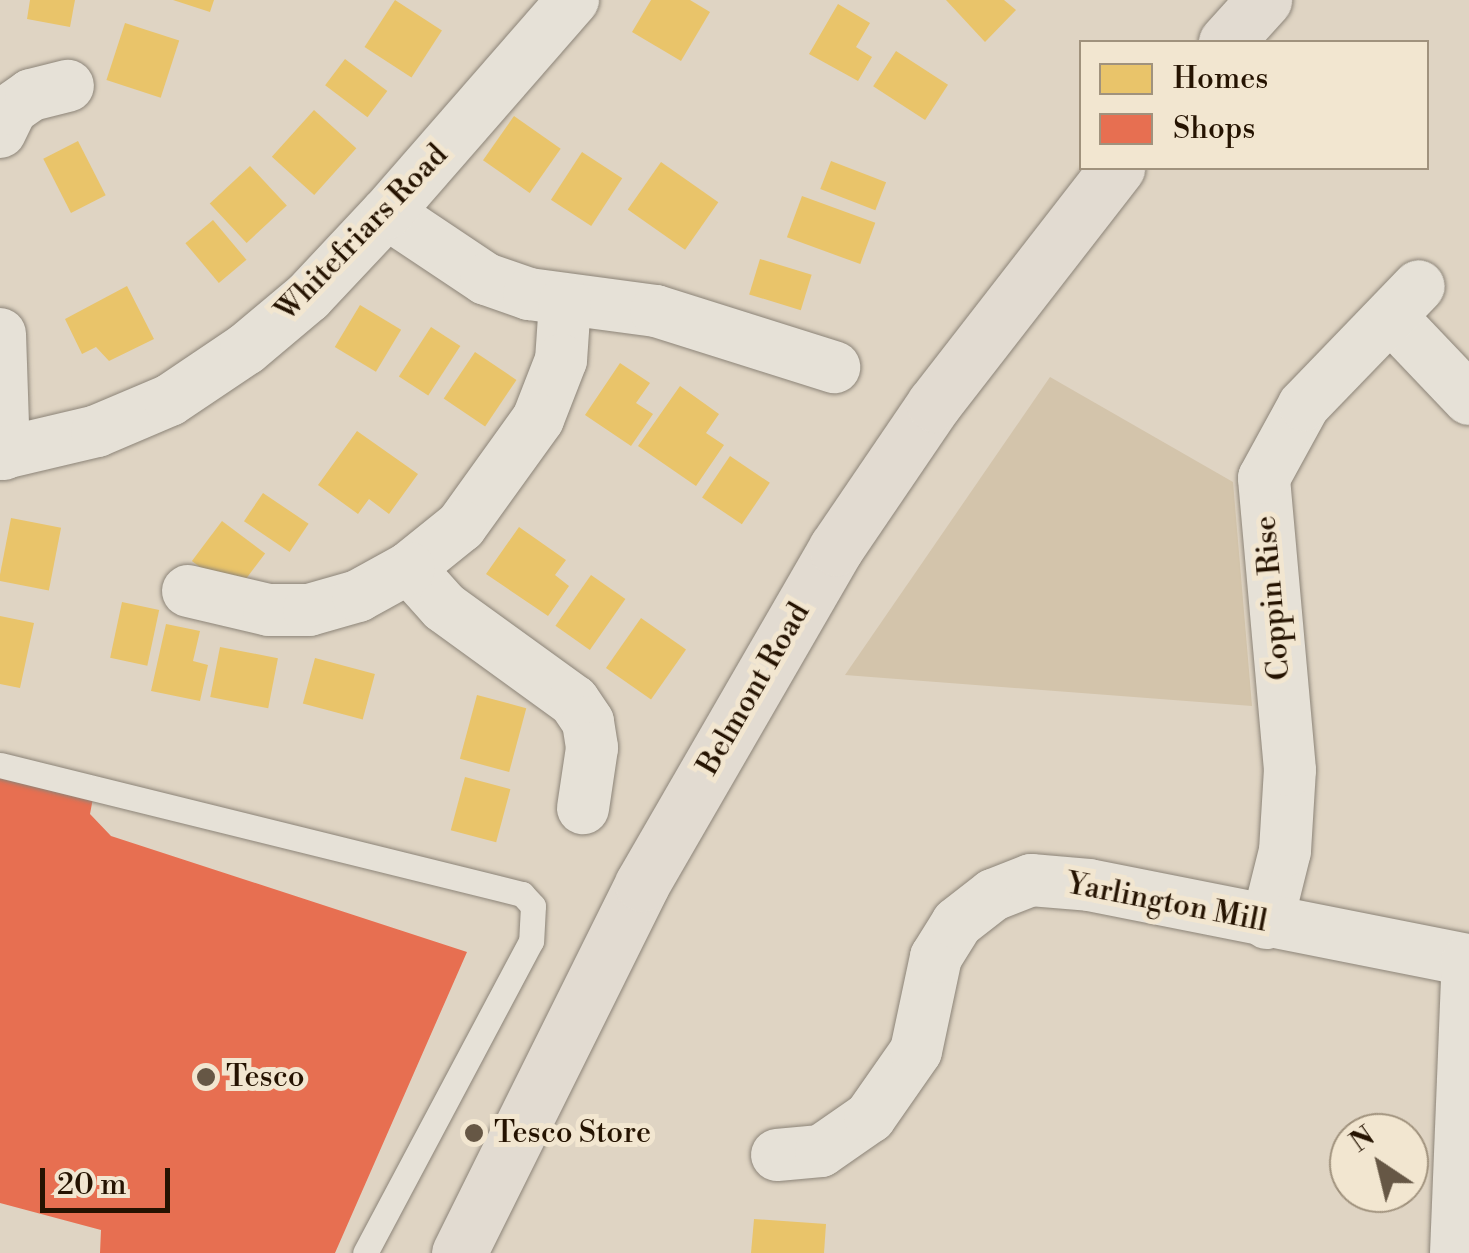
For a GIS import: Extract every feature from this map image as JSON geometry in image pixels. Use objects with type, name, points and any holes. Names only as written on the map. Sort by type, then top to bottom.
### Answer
[{"type":"highway","points":[[1228,40],[1264,0]]},
{"type":"highway","name":"Belmont Road","points":[[459,1253],[642,884],[818,580],[934,404],[1116,170]]},
{"type":"street","name":"Whitefriars Road","points":[[2,454],[96,431],[170,400],[308,297],[388,213],[573,0]]},
{"type":"street","points":[[388,213],[486,279],[564,302],[656,311],[834,367]]},
{"type":"street","points":[[188,591],[269,610],[309,610],[358,596],[409,568],[462,526],[538,419],[562,360],[564,302]]},
{"type":"street","name":"Coppin Rise","points":[[1267,923],[1284,851],[1290,770],[1264,478],[1304,404],[1405,302],[1469,399]]},
{"type":"street","points":[[0,334],[2,454]]},
{"type":"street","points":[[409,568],[444,608],[574,701],[588,722],[592,748],[583,808]]},
{"type":"street","name":"Yarlington Mill","points":[[777,1155],[821,1150],[870,1117],[897,1088],[916,1051],[936,957],[957,923],[992,895],[1031,880],[1089,885],[1468,960]]},
{"type":"street","points":[[1456,1253],[1468,960]]},
{"type":"lane","points":[[0,766],[522,894],[537,922],[364,1253]]},
{"type":"shaded area","points":[[1050,377],[1233,482],[1252,706],[845,675]]},
{"type":"building: Homes","points":[[30,0],[75,0],[70,27],[27,19]]},
{"type":"building: Homes","points":[[173,0],[214,0],[210,12]]},
{"type":"building: Homes","points":[[395,0],[442,30],[411,77],[365,47]]},
{"type":"building: Homes","points":[[651,0],[690,0],[710,12],[681,61],[632,32]]},
{"type":"building: Homes","points":[[946,0],[1004,0],[1016,10],[985,42]]},
{"type":"building: Homes","points":[[838,4],[870,23],[856,47],[872,57],[858,81],[809,54]]},
{"type":"building: Homes","points":[[125,23],[179,41],[161,98],[106,80]]},
{"type":"building: Homes","points":[[896,51],[948,85],[925,120],[873,86]]},
{"type":"building: Homes","points":[[345,59],[387,91],[367,117],[325,85]]},
{"type":"building: Homes","points":[[314,110],[356,148],[314,195],[272,157]]},
{"type":"building: Homes","points":[[514,116],[561,149],[530,193],[483,160]]},
{"type":"building: Homes","points":[[78,141],[106,195],[71,213],[43,159]]},
{"type":"building: Homes","points":[[582,152],[622,178],[591,226],[551,200]]},
{"type":"building: Homes","points":[[831,161],[886,182],[875,210],[820,189]]},
{"type":"building: Homes","points":[[661,162],[718,202],[685,250],[628,210]]},
{"type":"building: Homes","points":[[250,166],[287,205],[247,243],[210,204]]},
{"type":"building: Homes","points":[[802,196],[875,223],[860,264],[787,237]]},
{"type":"building: Homes","points":[[213,220],[246,260],[219,283],[185,243]]},
{"type":"building: Homes","points":[[760,259],[812,275],[801,310],[749,294]]},
{"type":"building: Homes","points":[[127,286],[154,339],[109,361],[96,347],[82,354],[65,319]]},
{"type":"building: Homes","points":[[360,305],[401,330],[376,372],[335,347]]},
{"type":"building: Homes","points":[[431,327],[460,346],[428,396],[399,376]]},
{"type":"building: Homes","points":[[475,352],[516,380],[485,426],[444,398]]},
{"type":"building: Homes","points":[[620,363],[650,383],[636,403],[653,414],[631,446],[585,415]]},
{"type":"building: Homes","points":[[680,386],[719,414],[706,433],[724,445],[696,486],[638,446]]},
{"type":"building: Homes","points":[[357,431],[418,474],[389,514],[369,499],[358,514],[318,485]]},
{"type":"building: Homes","points":[[730,456],[770,483],[742,524],[702,497]]},
{"type":"building: Homes","points":[[263,493],[309,524],[290,552],[244,521]]},
{"type":"building: Homes","points":[[11,518],[61,528],[49,591],[0,581]]},
{"type":"building: Homes","points":[[222,521],[265,553],[235,593],[192,561]]},
{"type":"building: Homes","points":[[519,527],[566,560],[555,575],[569,586],[548,616],[486,574]]},
{"type":"building: Homes","points":[[591,575],[625,599],[590,650],[555,626]]},
{"type":"building: Homes","points":[[122,602],[159,610],[147,666],[110,658]]},
{"type":"building: Homes","points":[[0,616],[34,623],[20,688],[0,684]]},
{"type":"building: Homes","points":[[641,618],[686,650],[651,700],[606,668]]},
{"type":"building: Homes","points":[[166,624],[200,631],[193,661],[208,665],[200,701],[151,691]]},
{"type":"building: Homes","points":[[220,647],[278,658],[268,708],[210,697]]},
{"type":"building: Homes","points":[[315,658],[375,674],[363,719],[303,703]]},
{"type":"building: Homes","points":[[477,695],[526,708],[509,772],[460,759]]},
{"type":"building: Homes","points":[[465,777],[510,789],[496,842],[451,830]]},
{"type":"building: Homes","points":[[754,1219],[826,1224],[824,1253],[751,1253]]},
{"type":"building: Shops","name":"Tesco","points":[[0,776],[93,798],[90,814],[111,836],[467,952],[335,1253],[100,1253],[101,1230],[0,1203]]},
{"type":"place","name":"Tesco","points":[[206,1077]]},
{"type":"place","name":"Tesco Store","points":[[474,1133]]}]
